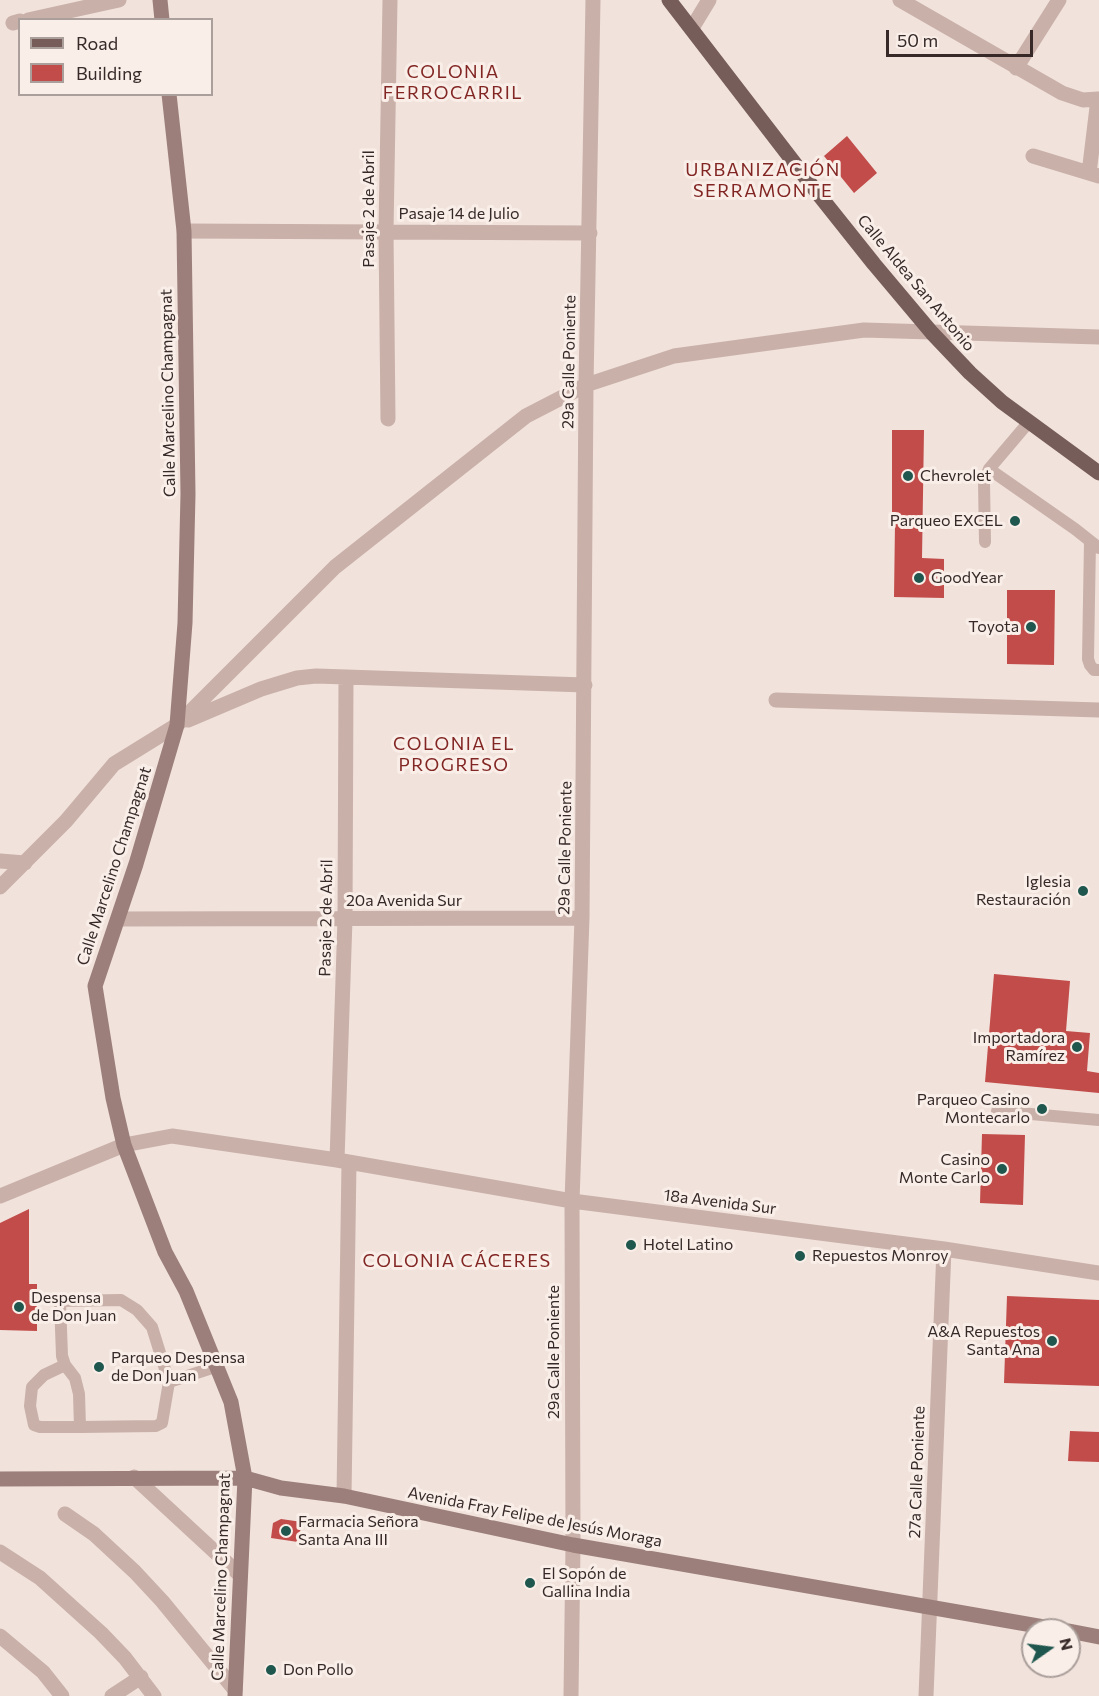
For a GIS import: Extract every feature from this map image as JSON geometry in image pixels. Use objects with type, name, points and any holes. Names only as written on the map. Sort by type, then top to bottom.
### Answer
[{"type":"main road","name":"Calle Aldea San Antonio","points":[[669,0],[819,195],[932,333],[970,373],[1028,423],[1099,473]]},
{"type":"street","points":[[34,18],[119,0]]},
{"type":"street","points":[[160,0],[162,18]]},
{"type":"street","name":"Pasaje 2 de Abril","points":[[388,419],[386,232],[390,0]]},
{"type":"street","name":"29a Calle Poniente","points":[[571,1696],[572,1201],[582,918],[586,386],[593,0]]},
{"type":"street","points":[[692,28],[709,0]]},
{"type":"street","points":[[900,0],[1062,93],[1083,100],[1099,99],[1094,175],[1033,156]]},
{"type":"street","points":[[922,13],[932,0]]},
{"type":"street","points":[[1016,68],[1059,0]]},
{"type":"street","name":"Calle Marcelino Champagnat","points":[[169,96],[184,231],[188,505],[185,623],[177,725],[118,919],[95,986],[113,1098],[124,1145],[165,1252],[186,1291],[231,1402],[245,1478],[235,1693]]},
{"type":"street","name":"Pasaje 14 de Julio","points":[[184,231],[590,233]]},
{"type":"street","points":[[177,725],[334,567],[526,416],[586,386],[674,356],[864,330],[1099,337]]},
{"type":"street","points":[[0,886],[66,821],[114,764],[177,725],[242,696],[297,678],[316,676],[585,685]]},
{"type":"street","name":"Pasaje 2 de Abril","points":[[344,1497],[343,1161],[346,677]]},
{"type":"street","points":[[776,700],[1099,710]]},
{"type":"street","points":[[0,861],[24,863]]},
{"type":"street","name":"20a Avenida Sur","points":[[118,919],[582,918]]},
{"type":"street","name":"18a Avenida Sur","points":[[0,1196],[124,1145],[172,1136],[343,1161],[572,1201],[944,1249],[1099,1274]]},
{"type":"street","name":"27a Calle Poniente","points":[[926,1696],[944,1249]]},
{"type":"street","points":[[134,1477],[240,1575]]},
{"type":"street","name":"Avenida Fray Felipe de Jesús Moraga","points":[[0,1479],[245,1478],[281,1488],[344,1497],[573,1545],[1021,1623]]},
{"type":"street","points":[[65,1514],[94,1534],[135,1572],[162,1601],[235,1693]]},
{"type":"street","points":[[0,1552],[40,1578],[101,1633],[141,1677],[154,1696]]},
{"type":"street","points":[[1081,1633],[1099,1637]]},
{"type":"street","points":[[0,1636],[43,1672],[62,1696]]},
{"type":"street","points":[[112,1696],[141,1677]]},
{"type":"lane","points":[[985,542],[984,482],[989,469],[1028,423]]},
{"type":"lane","points":[[989,469],[1094,544],[1088,658],[1094,670],[1099,670]]},
{"type":"lane","points":[[997,1111],[1099,1120]]},
{"type":"lane","points":[[65,1365],[44,1375],[32,1387],[30,1406],[34,1425],[40,1427],[80,1427],[156,1426],[162,1423],[169,1382],[152,1328],[137,1310],[121,1300],[60,1301],[62,1356],[65,1365],[75,1378],[79,1394],[80,1427]]},
{"type":"lane","points":[[169,1382],[218,1366]]},
{"type":"building","points":[[847,136],[877,173],[854,193],[824,156]]},
{"type":"building","points":[[892,430],[924,430],[922,558],[944,559],[944,598],[894,597],[895,523],[892,523]]},
{"type":"building","name":"Toyota","points":[[1007,590],[1055,590],[1054,665],[1007,664]]},
{"type":"building","points":[[994,974],[1070,981],[1066,1031],[1090,1033],[1087,1071],[1099,1073],[1099,1093],[985,1082]]},
{"type":"building","name":"Casino Monte Carlo","points":[[982,1134],[1025,1135],[1023,1205],[980,1203]]},
{"type":"building","name":"Despensa de Don Juan","points":[[29,1209],[29,1284],[37,1284],[37,1331],[0,1330],[0,1223]]},
{"type":"building","name":"A&A Repuestos Santa Ana","points":[[1007,1296],[1099,1300],[1099,1386],[1004,1383]]},
{"type":"building","points":[[1070,1431],[1099,1432],[1099,1462],[1068,1461]]},
{"type":"building","name":"Farmacia Señora Santa Ana III","points":[[281,1519],[302,1522],[298,1542],[271,1538],[273,1523]]},
{"type":"place","name":"Chevrolet","points":[[908,476]]},
{"type":"place","name":"Parqueo EXCEL","points":[[1015,521]]},
{"type":"place","name":"GoodYear","points":[[919,578]]},
{"type":"place","name":"Toyota","points":[[1031,627]]},
{"type":"place","name":"Iglesia Restauración","points":[[1083,891]]},
{"type":"place","name":"Importadora Ramírez","points":[[1077,1047]]},
{"type":"place","name":"Parqueo Casino Montecarlo","points":[[1042,1109]]},
{"type":"place","name":"Casino Monte Carlo","points":[[1002,1169]]},
{"type":"place","name":"Hotel Latino","points":[[631,1245]]},
{"type":"place","name":"Repuestos Monroy","points":[[800,1256]]},
{"type":"place","name":"Despensa de Don Juan","points":[[19,1307]]},
{"type":"place","name":"A&A Repuestos Santa Ana","points":[[1052,1341]]},
{"type":"place","name":"Parqueo Despensa de Don Juan","points":[[99,1367]]},
{"type":"place","name":"Farmacia Señora Santa Ana III","points":[[286,1531]]},
{"type":"place","name":"El Sopón de Gallina India","points":[[530,1583]]},
{"type":"place","name":"Don Pollo","points":[[271,1670]]},
{"type":"district","name":"COLONIA FERROCARRIL","points":[[453,82]]},
{"type":"district","name":"URBANIZACIÓN SERRAMONTE","points":[[763,180]]},
{"type":"district","name":"COLONIA EL PROGRESO","points":[[454,754]]},
{"type":"district","name":"COLONIA CÁCERES","points":[[457,1261]]}]
